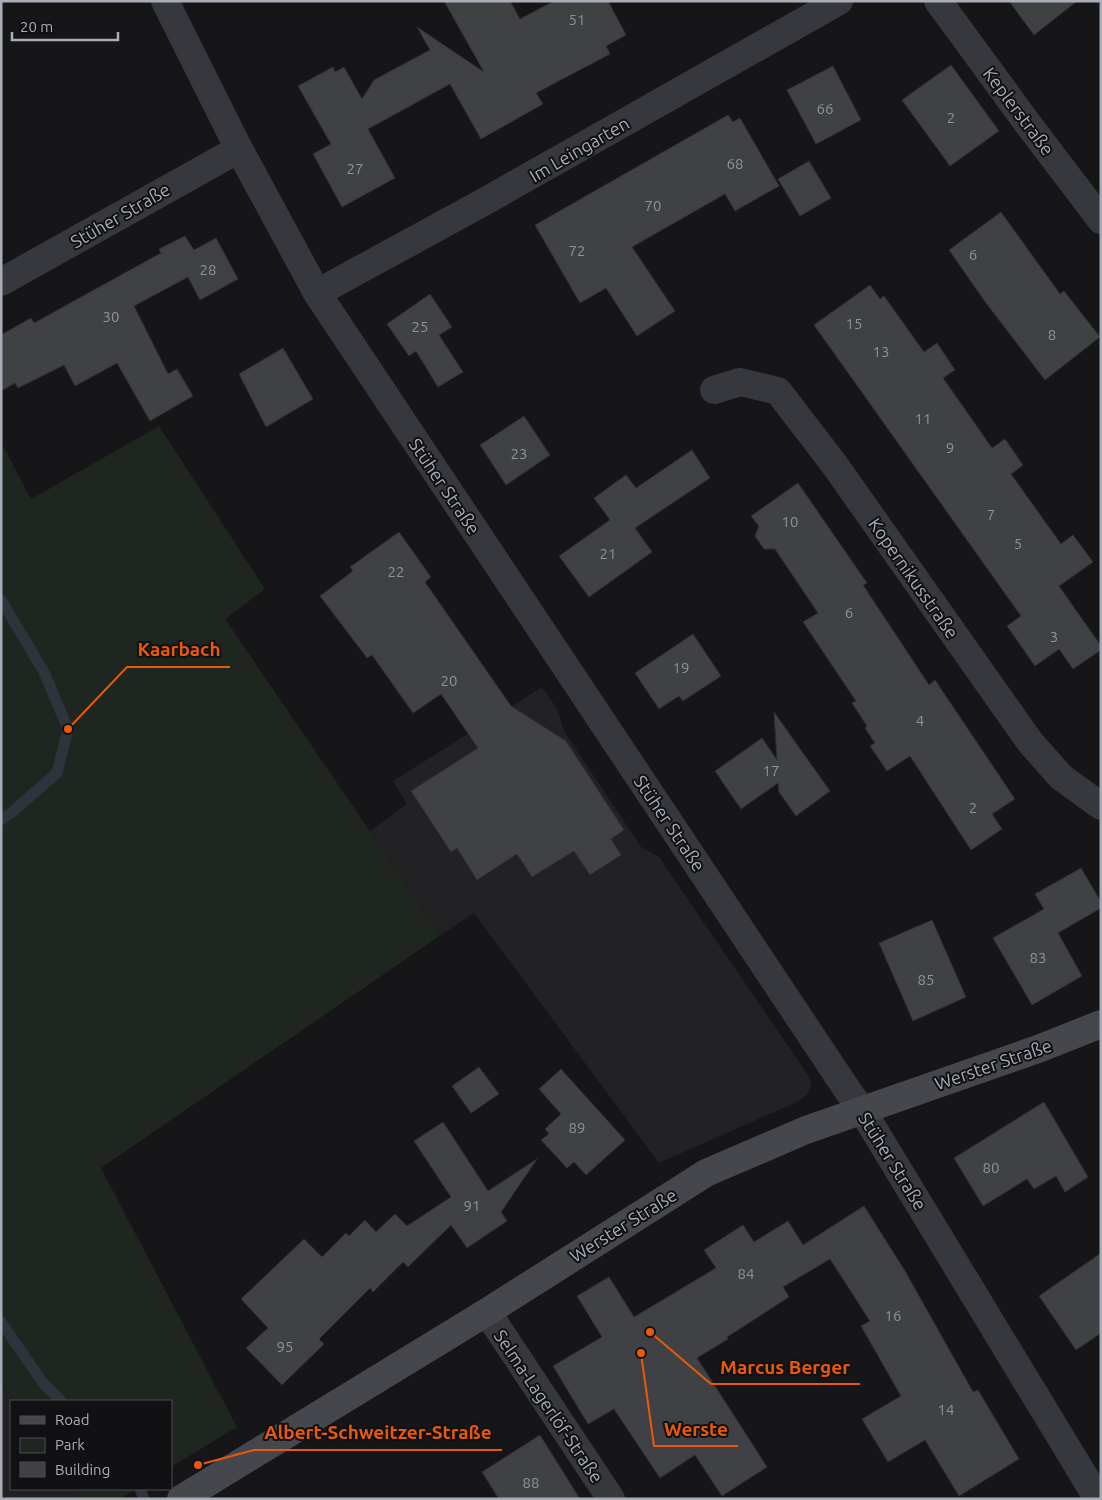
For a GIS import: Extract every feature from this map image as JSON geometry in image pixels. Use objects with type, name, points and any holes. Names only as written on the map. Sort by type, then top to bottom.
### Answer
[{"type":"main road","name":"Werster Straße","points":[[181,1499],[487,1312],[706,1174],[806,1130],[1038,1049],[1101,1024]]},
{"type":"street","name":"Stüher Straße","points":[[165,1],[239,149],[317,293],[862,1110],[1098,1499]]},
{"type":"street","name":"Im Leingarten","points":[[317,293],[491,199],[839,1]]},
{"type":"street","name":"Keplerstraße","points":[[938,1],[1101,220]]},
{"type":"street","name":"Stüher Straße","points":[[1,282],[239,149]]},
{"type":"street","name":"Kopernikusstraße","points":[[714,390],[740,382],[778,391],[834,464],[1030,742],[1061,777],[1101,806]]},
{"type":"street","name":"Selma-Lagerlöf-Straße","points":[[487,1312],[611,1499]]},
{"type":"shaded area","points":[[542,687],[558,710],[564,731],[641,847],[659,857],[810,1078],[811,1086],[807,1094],[799,1101],[659,1163],[474,913],[441,935],[370,831],[407,804],[393,781]]},
{"type":"shaded area","points":[[1,1381],[14,1400],[10,1400],[10,1490],[76,1490],[82,1499],[1,1499]]},
{"type":"green space","points":[[159,426],[265,589],[225,619],[441,935],[101,1168],[237,1427],[172,1466],[172,1400],[14,1400],[1,1381],[1,442],[31,499]]},
{"type":"green space","points":[[76,1490],[134,1490],[120,1499],[82,1499]]},
{"type":"building","points":[[444,1],[510,1],[520,19],[554,1],[608,1],[626,35],[606,46],[610,54],[536,93],[543,104],[481,139],[450,84],[368,129],[395,178],[342,207],[313,154],[331,144],[298,86],[333,67],[335,72],[344,67],[362,99],[374,80],[430,50],[417,27],[484,72]]},
{"type":"building","points":[[1009,1],[1077,1],[1034,35]]},
{"type":"building","points":[[951,65],[999,131],[950,166],[902,100]]},
{"type":"building","points":[[833,66],[861,120],[816,144],[787,90]]},
{"type":"building","points":[[728,115],[733,122],[740,118],[779,186],[735,211],[725,194],[632,247],[675,311],[637,336],[606,288],[580,303],[535,225]]},
{"type":"building","points":[[809,161],[831,198],[800,216],[778,179]]},
{"type":"building","points":[[1001,212],[1060,294],[1064,291],[1100,337],[1045,380],[986,303],[949,250]]},
{"type":"building","points":[[185,236],[194,250],[216,238],[238,279],[200,300],[188,277],[134,306],[168,374],[177,369],[193,396],[150,421],[117,363],[75,386],[64,365],[18,388],[15,383],[1,391],[1,335],[31,318],[34,323],[161,253],[159,249]]},
{"type":"building","points":[[870,285],[880,299],[884,296],[924,352],[937,343],[955,370],[943,378],[992,448],[1005,439],[1023,465],[1011,474],[1061,544],[1073,535],[1093,562],[1059,586],[1101,646],[1101,650],[1073,669],[1059,649],[1035,666],[1007,626],[1021,616],[814,325]]},
{"type":"building","points":[[430,294],[452,327],[439,335],[463,372],[438,387],[416,351],[409,356],[387,324]]},
{"type":"building","points":[[283,348],[313,399],[266,427],[239,374]]},
{"type":"building","points":[[524,416],[550,455],[506,485],[480,445]]},
{"type":"building","points":[[692,450],[710,478],[635,528],[652,552],[589,597],[559,556],[610,520],[594,498],[626,475],[636,488]]},
{"type":"building","points":[[798,483],[867,583],[863,585],[929,685],[935,680],[1015,799],[992,814],[1002,829],[971,850],[910,756],[887,771],[870,746],[875,743],[865,728],[867,726],[852,703],[856,701],[803,622],[818,613],[775,549],[764,549],[755,536],[759,526],[751,516]]},
{"type":"building","points":[[399,532],[431,577],[425,582],[511,706],[566,741],[624,830],[611,839],[621,855],[590,875],[574,851],[532,877],[517,854],[477,880],[457,848],[451,852],[411,791],[478,748],[441,694],[413,713],[372,655],[367,658],[320,596],[353,571],[350,567]]},
{"type":"building","points":[[693,634],[721,676],[683,701],[679,696],[659,709],[635,673]]},
{"type":"building","points":[[774,712],[830,791],[796,816],[779,792],[778,783],[741,809],[715,771],[762,738],[777,760]]},
{"type":"building","points":[[1081,868],[1101,902],[1101,908],[1058,933],[1082,976],[1032,1005],[993,938],[1044,909],[1035,894]]},
{"type":"building","points":[[932,920],[966,997],[913,1021],[879,943]]},
{"type":"building","points":[[479,1067],[499,1094],[471,1113],[452,1086]]},
{"type":"building","points":[[561,1069],[625,1140],[586,1175],[574,1162],[567,1168],[541,1140],[549,1134],[545,1129],[561,1114],[539,1089]]},
{"type":"building","points":[[1044,1102],[1088,1177],[1065,1192],[1056,1176],[1034,1189],[1027,1179],[983,1206],[954,1158]]},
{"type":"building","points":[[443,1122],[488,1191],[537,1159],[501,1212],[507,1221],[467,1248],[451,1225],[408,1267],[403,1262],[373,1292],[370,1288],[319,1339],[324,1344],[282,1385],[246,1348],[268,1328],[241,1299],[304,1239],[322,1257],[346,1233],[349,1236],[365,1220],[376,1232],[395,1214],[407,1226],[451,1197],[414,1141]]},
{"type":"building","points":[[864,1206],[905,1271],[973,1392],[978,1390],[1019,1459],[959,1496],[925,1440],[888,1462],[862,1419],[901,1396],[861,1326],[870,1321],[830,1259],[783,1287],[789,1297],[697,1358],[767,1467],[722,1496],[695,1455],[660,1478],[614,1409],[588,1424],[553,1366],[602,1337],[577,1296],[609,1277],[634,1317],[716,1268],[704,1250],[743,1225],[754,1242],[788,1221],[803,1245]]},
{"type":"building","points":[[1101,1253],[1101,1333],[1076,1350],[1039,1296]]},
{"type":"building","points":[[540,1435],[580,1499],[499,1499],[482,1472]]},
{"type":"waterway","points":[[1,600],[44,672],[68,729],[57,773],[1,820]]},
{"type":"waterway","points":[[1,1322],[43,1383],[60,1400]]},
{"type":"waterway","points":[[140,1490],[144,1499]]},
{"type":"place","name":"Kaarbach","points":[[68,729]]},
{"type":"place","name":"Marcus Berger","points":[[650,1332]]},
{"type":"place","name":"Werste","points":[[641,1353]]},
{"type":"place","name":"Albert-Schweitzer-Straße","points":[[198,1465]]}]
